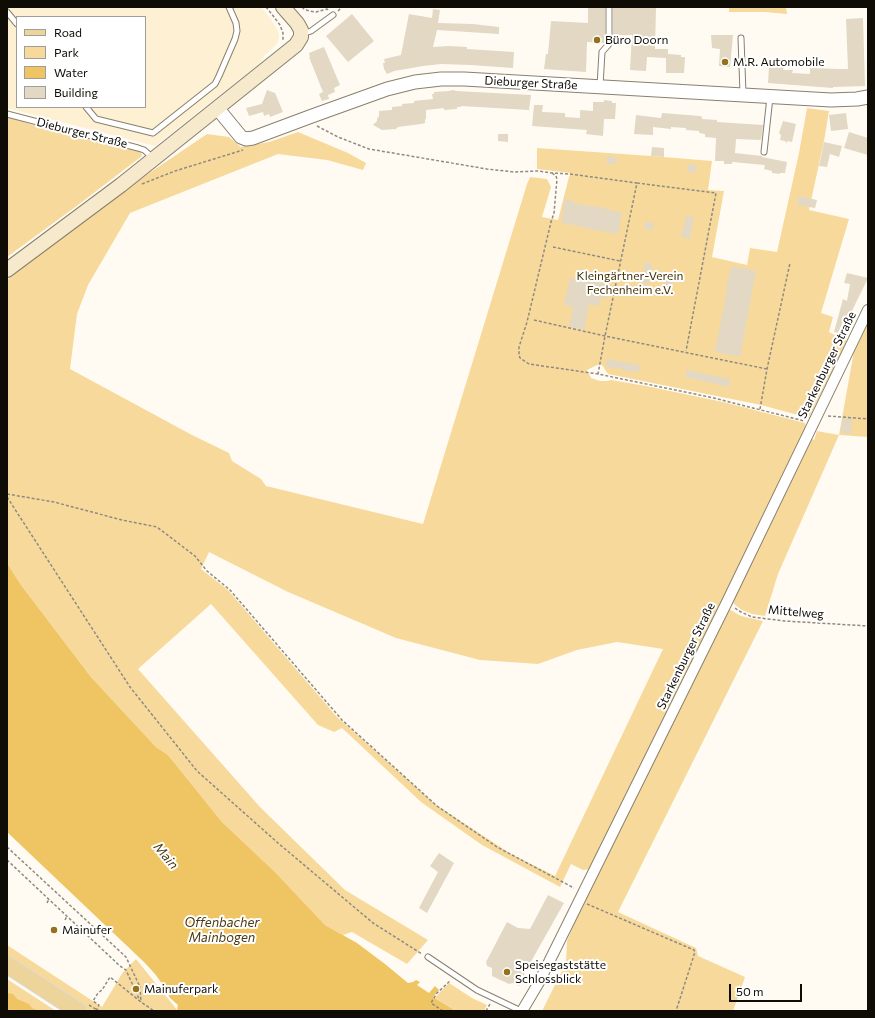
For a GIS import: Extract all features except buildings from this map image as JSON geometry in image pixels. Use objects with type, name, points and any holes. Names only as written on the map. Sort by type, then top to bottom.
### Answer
[{"type":"main road","points":[[7,270],[121,185],[218,109],[296,45],[300,40],[300,27],[283,7]]},
{"type":"main road","points":[[7,965],[78,1011]]},
{"type":"street","name":"Dieburger Straße","points":[[246,139],[253,138],[399,85],[425,80],[464,79],[830,100],[868,97]]},
{"type":"street","points":[[218,109],[241,137],[246,139]]},
{"type":"street","name":"Starkenburger Straße","points":[[521,1011],[538,984],[727,602],[868,310]]},
{"type":"lane","points":[[87,108],[96,119],[153,133],[215,84],[235,39],[237,31],[236,23],[229,7]]},
{"type":"lane","points":[[600,87],[602,52],[609,44],[609,7]]},
{"type":"lane","points":[[7,12],[16,23]]},
{"type":"lane","points":[[301,34],[311,31],[332,16]]},
{"type":"lane","points":[[741,38],[743,95]]},
{"type":"lane","points":[[764,152],[770,96]]},
{"type":"lane","name":"Dieburger Straße","points":[[7,114],[138,148],[144,150],[154,158]]},
{"type":"lane","name":"Starkenburger Straße","points":[[428,957],[477,990],[521,1011]]},
{"type":"path","points":[[266,7],[280,26],[283,33],[283,38]]},
{"type":"path","points":[[302,7],[309,11],[316,12],[327,9],[332,16]]},
{"type":"path","points":[[312,116],[316,126],[338,137],[369,149],[487,169],[514,172],[538,171],[552,174],[570,174],[716,193],[686,351]]},
{"type":"path","points":[[140,184],[244,149],[246,139]]},
{"type":"path","points":[[552,174],[556,176],[557,179],[554,213],[527,322],[519,347],[520,358],[530,364],[598,374],[714,398],[806,421],[868,419]]},
{"type":"path","points":[[598,374],[637,183]]},
{"type":"path","points":[[553,247],[620,261]]},
{"type":"path","points":[[760,410],[767,369],[790,263]]},
{"type":"path","points":[[534,320],[767,369]]},
{"type":"path","points":[[7,494],[54,502],[122,520],[157,527],[195,556],[207,571],[230,590],[342,720],[437,806],[497,847],[581,897],[694,950],[695,952],[676,1011]]},
{"type":"path","points":[[7,497],[130,687],[198,771],[278,843],[373,924],[428,957]]},
{"type":"path","name":"Mittelweg","points":[[727,602],[739,611],[752,617],[785,621],[868,626]]},
{"type":"path","points":[[7,847],[126,957],[140,987],[141,1002]]},
{"type":"path","points":[[7,860],[31,884],[126,970],[141,1002]]},
{"type":"path","points":[[48,903],[49,899]]},
{"type":"path","points":[[65,920],[67,916]]},
{"type":"path","points":[[84,937],[86,933]]},
{"type":"path","points":[[443,1011],[431,1003],[437,993],[455,975]]},
{"type":"path","points":[[96,1011],[99,1005],[93,1001],[110,977],[154,1011]]},
{"type":"shaded area","points":[[7,7],[261,7],[278,31],[278,42],[275,46],[263,57],[260,63],[155,146],[7,108]]},
{"type":"green space","points":[[729,7],[786,7],[787,14],[765,12],[729,12]]},
{"type":"green space","name":"Kleingärtner-Verein Fechenheim e.V.","points":[[807,108],[829,111],[809,210],[849,219],[821,313],[833,317],[829,332],[847,341],[809,418],[761,405],[608,374],[602,365],[597,365],[587,370],[591,378],[600,381],[611,380],[723,402],[805,423],[806,427],[593,869],[583,870],[571,864],[560,887],[482,845],[421,802],[342,728],[334,732],[318,725],[211,604],[138,669],[260,807],[345,890],[428,940],[407,964],[352,932],[343,935],[325,925],[275,872],[222,822],[168,755],[156,747],[91,677],[21,585],[7,563],[7,280],[105,203],[207,134],[229,137],[241,147],[269,142],[298,132],[348,153],[366,163],[363,170],[327,160],[278,154],[130,213],[88,285],[77,314],[70,369],[192,435],[229,453],[232,461],[261,479],[266,486],[423,524],[530,177],[547,179],[551,187],[542,217],[558,220],[570,173],[537,169],[537,148],[712,161],[708,190],[724,191],[712,257],[747,265],[750,248],[777,252],[799,153]],"holes":[[[209,552],[288,592],[396,638],[480,660],[538,664],[577,650],[617,642],[663,649],[555,876],[511,854],[436,805],[337,717],[228,590],[201,569]]]},
{"type":"green space","points":[[7,117],[50,130],[140,150],[142,156],[7,257]]},
{"type":"green space","points":[[868,318],[868,437],[839,435],[855,345]]},
{"type":"green space","points":[[817,431],[839,435],[778,574],[765,616],[752,614],[742,610],[734,604],[732,597],[810,438],[814,440]]},
{"type":"green space","points":[[727,608],[741,616],[763,621],[618,912],[696,948],[698,956],[745,977],[733,1011],[542,1011],[566,963],[567,941],[582,905]]},
{"type":"green space","name":"Mainuferpark","points":[[7,945],[102,1007],[123,972],[136,959],[178,1011],[89,1011],[7,958]]},
{"type":"green space","points":[[7,979],[56,1011],[7,1011]]},
{"type":"green space","points":[[449,983],[472,998],[487,1005],[484,1011],[456,1011],[435,998]]},
{"type":"water","points":[[7,563],[21,585],[91,677],[156,747],[168,755],[222,822],[275,872],[325,925],[357,943],[408,983],[416,980],[420,982],[417,985],[429,993],[435,986],[439,990],[433,997],[456,1011],[179,1011],[177,1009],[178,1005],[170,998],[163,985],[145,963],[7,832]]},
{"type":"water","points":[[7,993],[13,994],[17,999],[29,1004],[32,1008],[39,1011],[15,1011],[14,1009],[12,1011],[7,1011]]},
{"type":"place","name":"Büro Doorn","points":[[597,40]]},
{"type":"place","name":"M.R. Automobile","points":[[725,62]]},
{"type":"place","name":"Mainufer","points":[[54,930]]},
{"type":"place","name":"Speisegaststätte Schlossblick","points":[[507,972]]},
{"type":"place","name":"Mainuferpark","points":[[136,989]]},
{"type":"water label","name":"Main","points":[[166,856]]},
{"type":"water label","name":"Offenbacher Mainbogen","points":[[222,930]]}]
